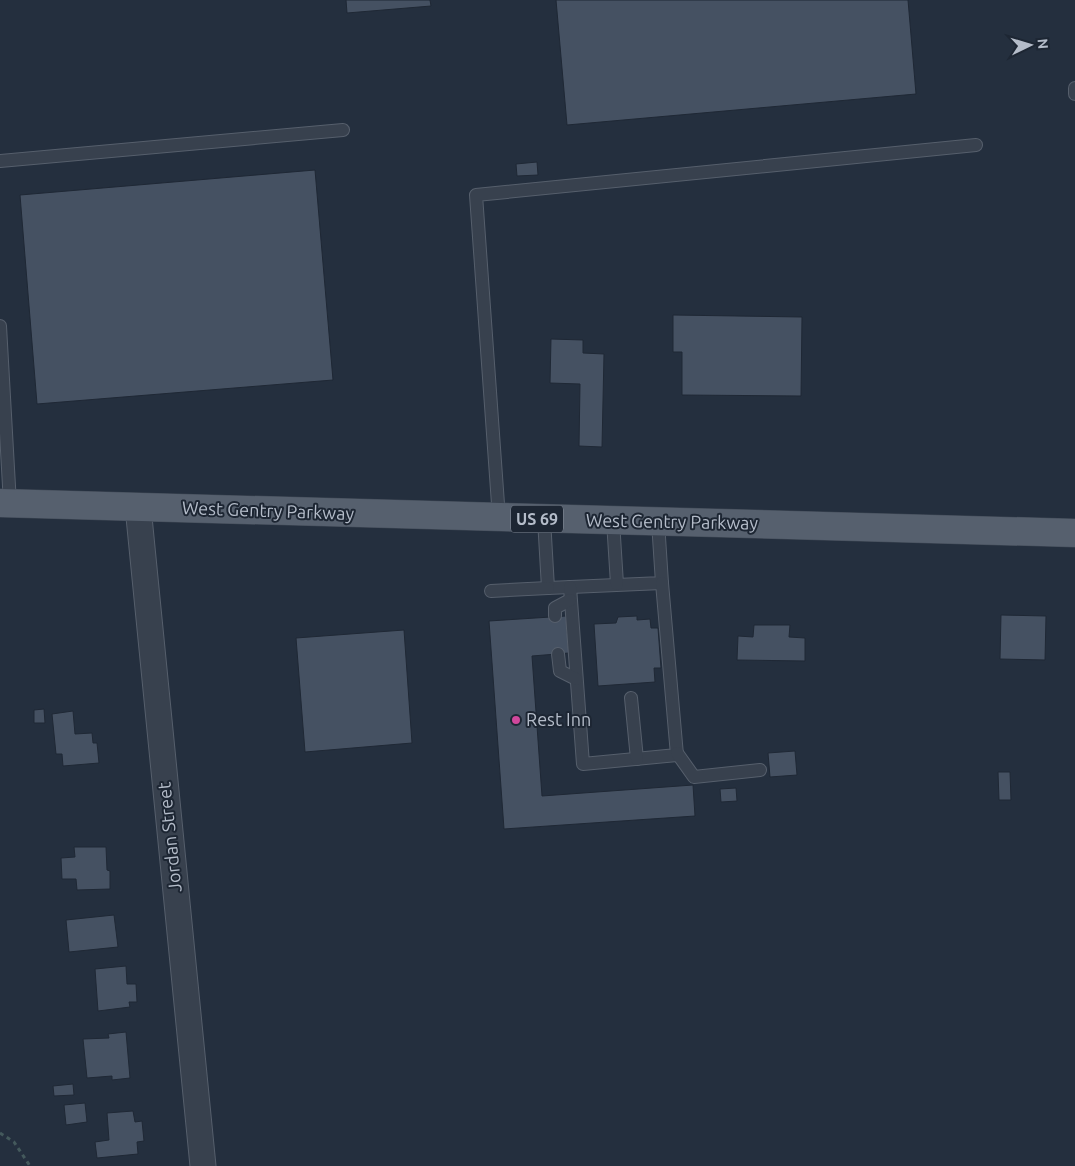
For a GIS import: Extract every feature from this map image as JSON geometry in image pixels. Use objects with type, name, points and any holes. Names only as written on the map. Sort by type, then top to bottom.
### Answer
[{"type":"main road","name":"West Gentry Parkway","points":[[5,503],[1075,533]]},
{"type":"street","name":"Jordan Street","points":[[138,507],[203,1166]]},
{"type":"lane","points":[[1075,88],[1075,94]]},
{"type":"lane","points":[[0,161],[344,130]]},
{"type":"lane","points":[[499,518],[476,195],[976,145]]},
{"type":"lane","points":[[0,326],[5,503]]},
{"type":"lane","points":[[544,519],[548,588]]},
{"type":"lane","points":[[613,521],[617,584]]},
{"type":"lane","points":[[658,522],[677,753],[694,777],[760,770]]},
{"type":"lane","points":[[491,591],[662,582]]},
{"type":"lane","points":[[570,587],[583,764],[677,753]]},
{"type":"lane","points":[[555,616],[555,608],[570,600]]},
{"type":"lane","points":[[558,654],[560,671],[576,679]]},
{"type":"lane","points":[[631,698],[637,759]]},
{"type":"path","points":[[0,1134],[14,1142],[30,1166]]},
{"type":"building","points":[[346,0],[430,0],[431,6],[347,13]]},
{"type":"building","points":[[556,0],[908,0],[916,94],[567,125]]},
{"type":"building","points":[[537,162],[538,175],[517,176],[516,164]]},
{"type":"building","points":[[315,170],[333,380],[37,404],[20,195]]},
{"type":"building","points":[[673,315],[802,317],[801,396],[682,395],[682,352],[673,352]]},
{"type":"building","points":[[551,339],[583,340],[583,353],[604,354],[602,447],[579,446],[580,384],[550,383]]},
{"type":"building","points":[[1001,615],[1046,616],[1045,660],[1000,659]]},
{"type":"building","name":"Rest Inn","points":[[566,616],[569,653],[532,656],[542,796],[693,785],[695,816],[504,829],[489,621]]},
{"type":"building","points":[[637,616],[637,620],[650,619],[651,628],[658,628],[661,668],[654,668],[655,682],[598,686],[594,624],[616,623],[618,617]]},
{"type":"building","points":[[754,625],[790,625],[789,637],[805,638],[805,661],[737,660],[738,636],[753,637]]},
{"type":"building","points":[[404,630],[412,743],[305,752],[296,638]]},
{"type":"building","points":[[44,709],[45,723],[34,723],[34,710]]},
{"type":"building","points":[[73,711],[75,734],[92,733],[93,743],[97,743],[99,763],[63,766],[62,754],[56,754],[52,714]]},
{"type":"building","points":[[795,751],[797,775],[770,777],[768,753]]},
{"type":"building","points":[[998,772],[1010,772],[1011,800],[999,800]]},
{"type":"building","points":[[736,788],[737,801],[721,802],[720,789]]},
{"type":"building","points":[[74,847],[106,847],[107,870],[110,871],[110,889],[77,890],[76,879],[62,879],[61,858],[75,857]]},
{"type":"building","points":[[114,915],[118,947],[69,952],[66,920]]},
{"type":"building","points":[[126,966],[127,984],[136,984],[137,1002],[129,1002],[130,1007],[98,1011],[95,969]]},
{"type":"building","points":[[126,1032],[130,1078],[112,1080],[112,1076],[87,1078],[83,1039],[109,1038],[108,1034]]},
{"type":"building","points":[[73,1084],[74,1095],[54,1096],[53,1086]]},
{"type":"building","points":[[85,1103],[87,1122],[66,1125],[64,1105]]},
{"type":"building","points":[[133,1111],[135,1122],[142,1121],[144,1141],[137,1142],[138,1154],[97,1158],[95,1142],[109,1140],[107,1113]]},
{"type":"place","name":"Rest Inn","points":[[516,720]]}]
